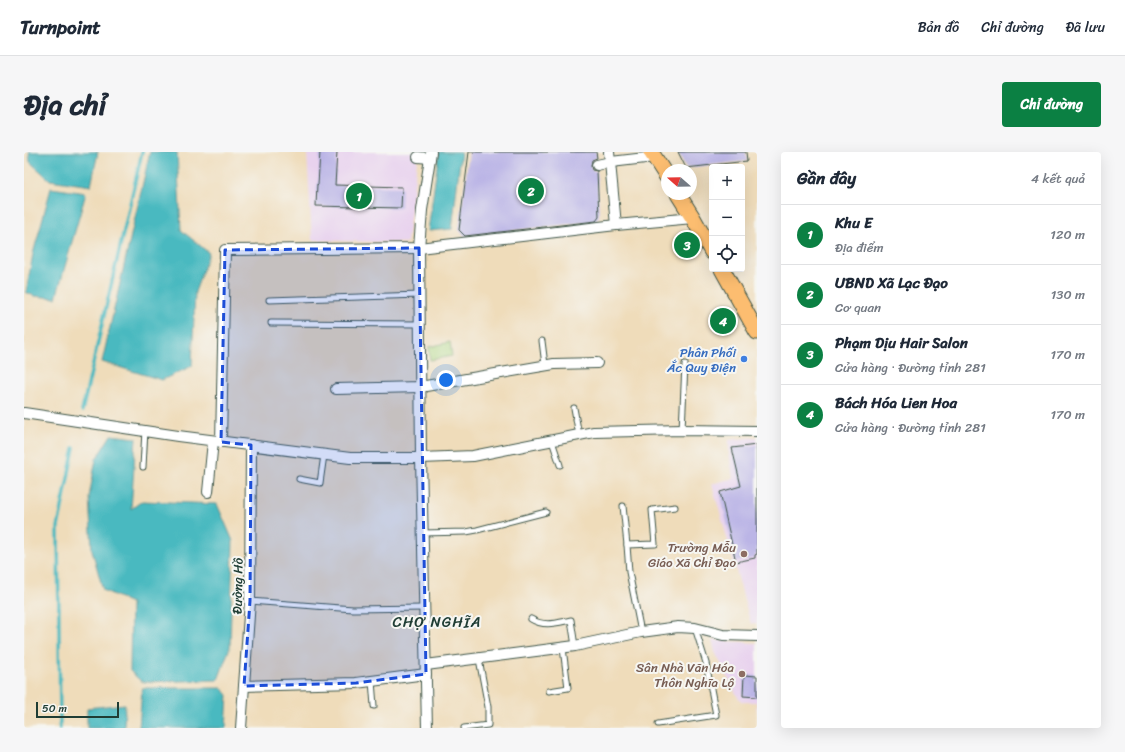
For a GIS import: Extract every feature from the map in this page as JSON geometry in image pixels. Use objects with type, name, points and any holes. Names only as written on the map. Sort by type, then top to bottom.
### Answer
[{"type":"main road","points":[[653,154],[661,167]]},
{"type":"main road","points":[[682,200],[709,247]]},
{"type":"main road","points":[[724,272],[757,332]]},
{"type":"street","points":[[597,165],[610,157],[653,154]]},
{"type":"street","points":[[418,157],[431,155],[422,210],[419,248],[422,532],[427,728]]},
{"type":"street","points":[[610,157],[616,225]]},
{"type":"street","points":[[208,492],[217,441],[225,250],[419,248],[616,225],[693,218]]},
{"type":"street","points":[[336,389],[420,387],[545,365],[597,363]]},
{"type":"street","points":[[24,412],[217,441],[350,458],[473,456],[594,432],[682,430],[757,431]]},
{"type":"street","name":"Đường Hồ","points":[[241,728],[250,601],[251,445]]},
{"type":"street","points":[[244,686],[356,683],[372,681],[479,658],[563,648],[641,632],[678,627],[695,628],[723,635],[757,636]]},
{"type":"lane","points":[[269,300],[420,295]]},
{"type":"lane","points":[[271,323],[420,324]]},
{"type":"lane","points":[[542,341],[545,365]]},
{"type":"lane","points":[[682,430],[685,364]]},
{"type":"lane","points":[[574,408],[579,435]]},
{"type":"lane","points":[[143,467],[145,430]]},
{"type":"lane","points":[[552,440],[560,465]]},
{"type":"lane","points":[[299,479],[320,483],[324,455]]},
{"type":"lane","points":[[623,506],[629,572],[641,632]]},
{"type":"lane","points":[[627,545],[655,544],[652,510],[675,507]]},
{"type":"lane","points":[[422,532],[466,532],[546,512]]},
{"type":"lane","points":[[250,601],[353,609],[424,608]]},
{"type":"lane","points":[[531,619],[539,624],[551,624],[571,620],[575,646]]},
{"type":"lane","points":[[658,724],[716,715],[706,662],[695,628]]},
{"type":"lane","points":[[550,691],[568,688],[563,648]]},
{"type":"lane","points":[[464,728],[488,725],[488,707],[479,658]]},
{"type":"lane","points":[[372,681],[374,706]]},
{"type":"highlighted area","points":[[419,248],[426,674],[356,683],[244,686],[250,601],[251,445],[221,442],[225,250]]},
{"type":"shaded area","points":[[307,152],[418,152],[407,243],[312,240]]},
{"type":"shaded area","name":"Trường Mẫu Giáo Xã Chỉ Đạo","points":[[757,437],[757,624],[751,624],[712,484],[733,478],[729,453],[729,440]]},
{"type":"shaded area","name":"Sân Nhà Văn Hóa Thôn Nghĩa Lộ","points":[[712,640],[757,643],[757,715],[756,702],[742,702],[737,696],[715,652]]},
{"type":"green space","points":[[450,342],[452,356],[430,360],[429,347]]},
{"type":"water","points":[[29,152],[98,152],[91,186],[50,180],[30,162]]},
{"type":"water","points":[[150,152],[177,152],[181,230],[209,253],[195,292],[192,366],[162,380],[102,362]]},
{"type":"water","points":[[439,152],[461,152],[452,229],[428,231]]},
{"type":"water","points":[[51,188],[86,193],[56,298],[34,296],[26,292],[33,254]]},
{"type":"water","points":[[111,435],[136,438],[131,509],[142,501],[217,504],[233,541],[230,647],[218,680],[142,682],[130,671],[131,603],[103,590],[92,550],[89,497],[96,459]]},
{"type":"water","points":[[142,688],[222,688],[228,695],[226,728],[139,728]]},
{"type":"water","points":[[125,704],[124,728],[87,728],[87,708]]},
{"type":"building","points":[[320,152],[337,152],[335,185],[402,187],[401,208],[316,206]]},
{"type":"building","points":[[469,152],[596,152],[597,158],[592,160],[591,166],[592,170],[597,171],[599,217],[596,221],[465,236],[459,230]]},
{"type":"building","points":[[678,152],[746,152],[747,161],[709,164],[709,165],[697,167],[697,164],[684,164]]},
{"type":"building","name":"Trường Mẫu Giáo Xã Chỉ Đạo","points":[[757,445],[757,554],[755,555],[755,558],[736,562],[720,492],[741,486],[732,448]]},
{"type":"building","points":[[744,675],[757,676],[757,697],[743,696]]},
{"type":"waterway","points":[[82,411],[142,152]]},
{"type":"waterway","points":[[60,728],[58,527],[74,448]]},
{"type":"place","name":"UBND Xã Lạc Đạo","points":[[531,191]]},
{"type":"place","name":"Khu E","points":[[359,196]]},
{"type":"place","name":"Phạm Dịu Hair Salon","points":[[687,245]]},
{"type":"place","name":"Bách Hóa Lien Hoa","points":[[723,321]]},
{"type":"place","name":"Phân Phối Ắc Quy Điện","points":[[744,359]]},
{"type":"place","name":"Trường Mẫu Giáo Xã Chỉ Đạo","points":[[744,554]]},
{"type":"place","name":"Sân Nhà Văn Hóa Thôn Nghĩa Lộ","points":[[742,674]]},
{"type":"district","name":"CHỢ NGHĨA","points":[[437,622]]}]
